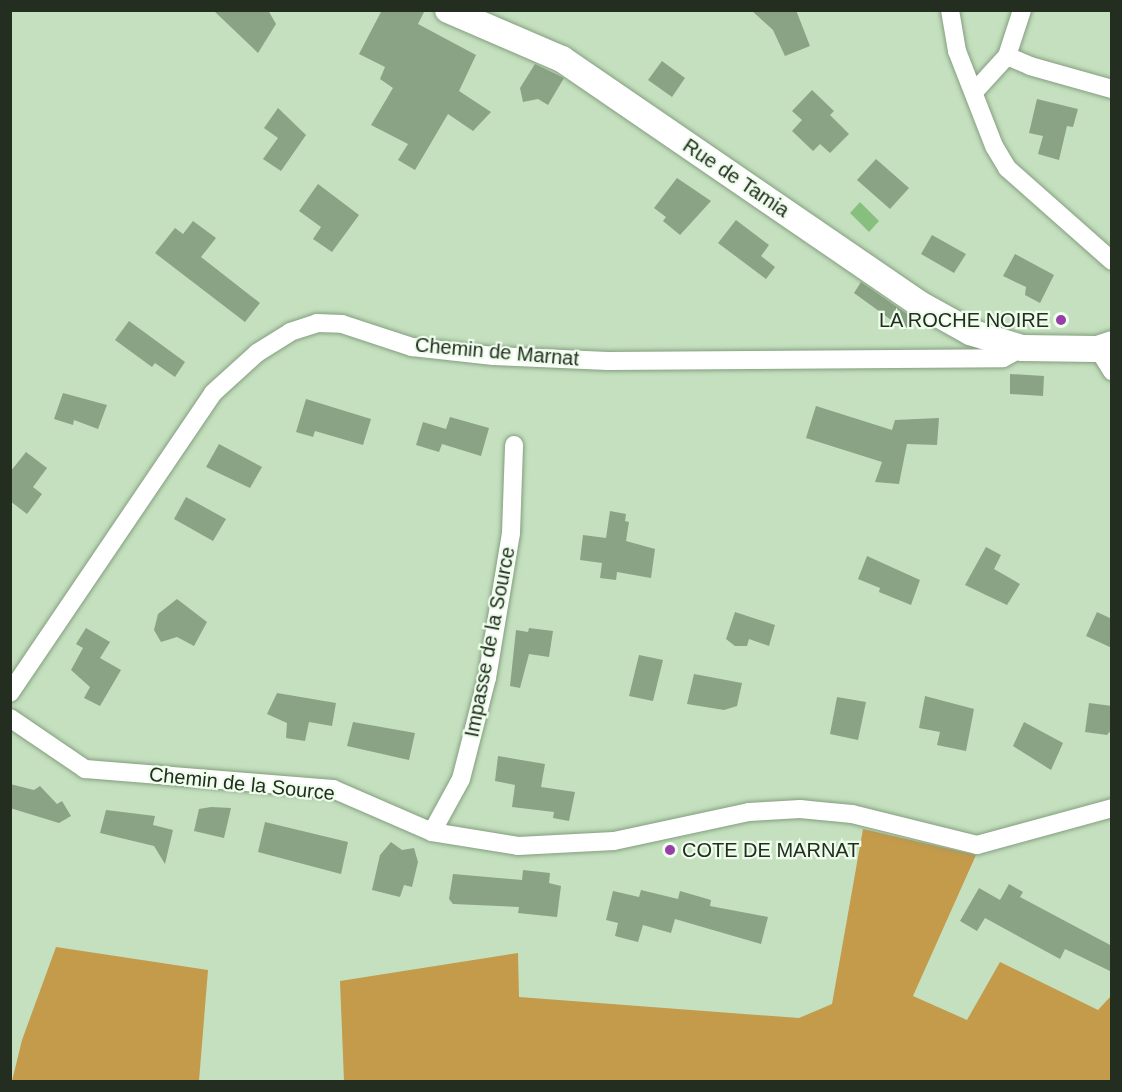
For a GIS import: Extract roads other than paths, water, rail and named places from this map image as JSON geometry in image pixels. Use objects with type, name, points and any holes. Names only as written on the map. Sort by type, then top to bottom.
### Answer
[{"type":"street","name":"Rue de Tamia","points":[[448,10],[562,59],[918,303],[970,332],[1022,348],[1108,345]]},
{"type":"street","points":[[950,10],[957,51],[975,91],[994,146],[1007,168],[1112,261]]},
{"type":"street","points":[[975,91],[1007,56],[1022,10]]},
{"type":"street","points":[[1007,56],[1030,66],[1112,89]]},
{"type":"street","name":"Chemin de Marnat","points":[[10,693],[213,393],[257,353],[290,332],[317,323],[342,324],[412,346],[494,356],[608,361],[1003,358],[1022,348]]},
{"type":"street","points":[[1108,345],[1102,355],[1112,371]]},
{"type":"street","name":"Impasse de la Source","points":[[432,832],[460,779],[487,678],[511,533],[514,445]]},
{"type":"street","name":"Chemin de la Source","points":[[10,718],[85,770],[333,789],[432,832],[518,846],[567,846],[749,812],[800,809],[852,814],[977,845],[1112,808]]},
{"type":"place","name":"LA ROCHE NOIRE","points":[[1061,320]]},
{"type":"place","name":"COTE DE MARNAT","points":[[670,850]]}]
